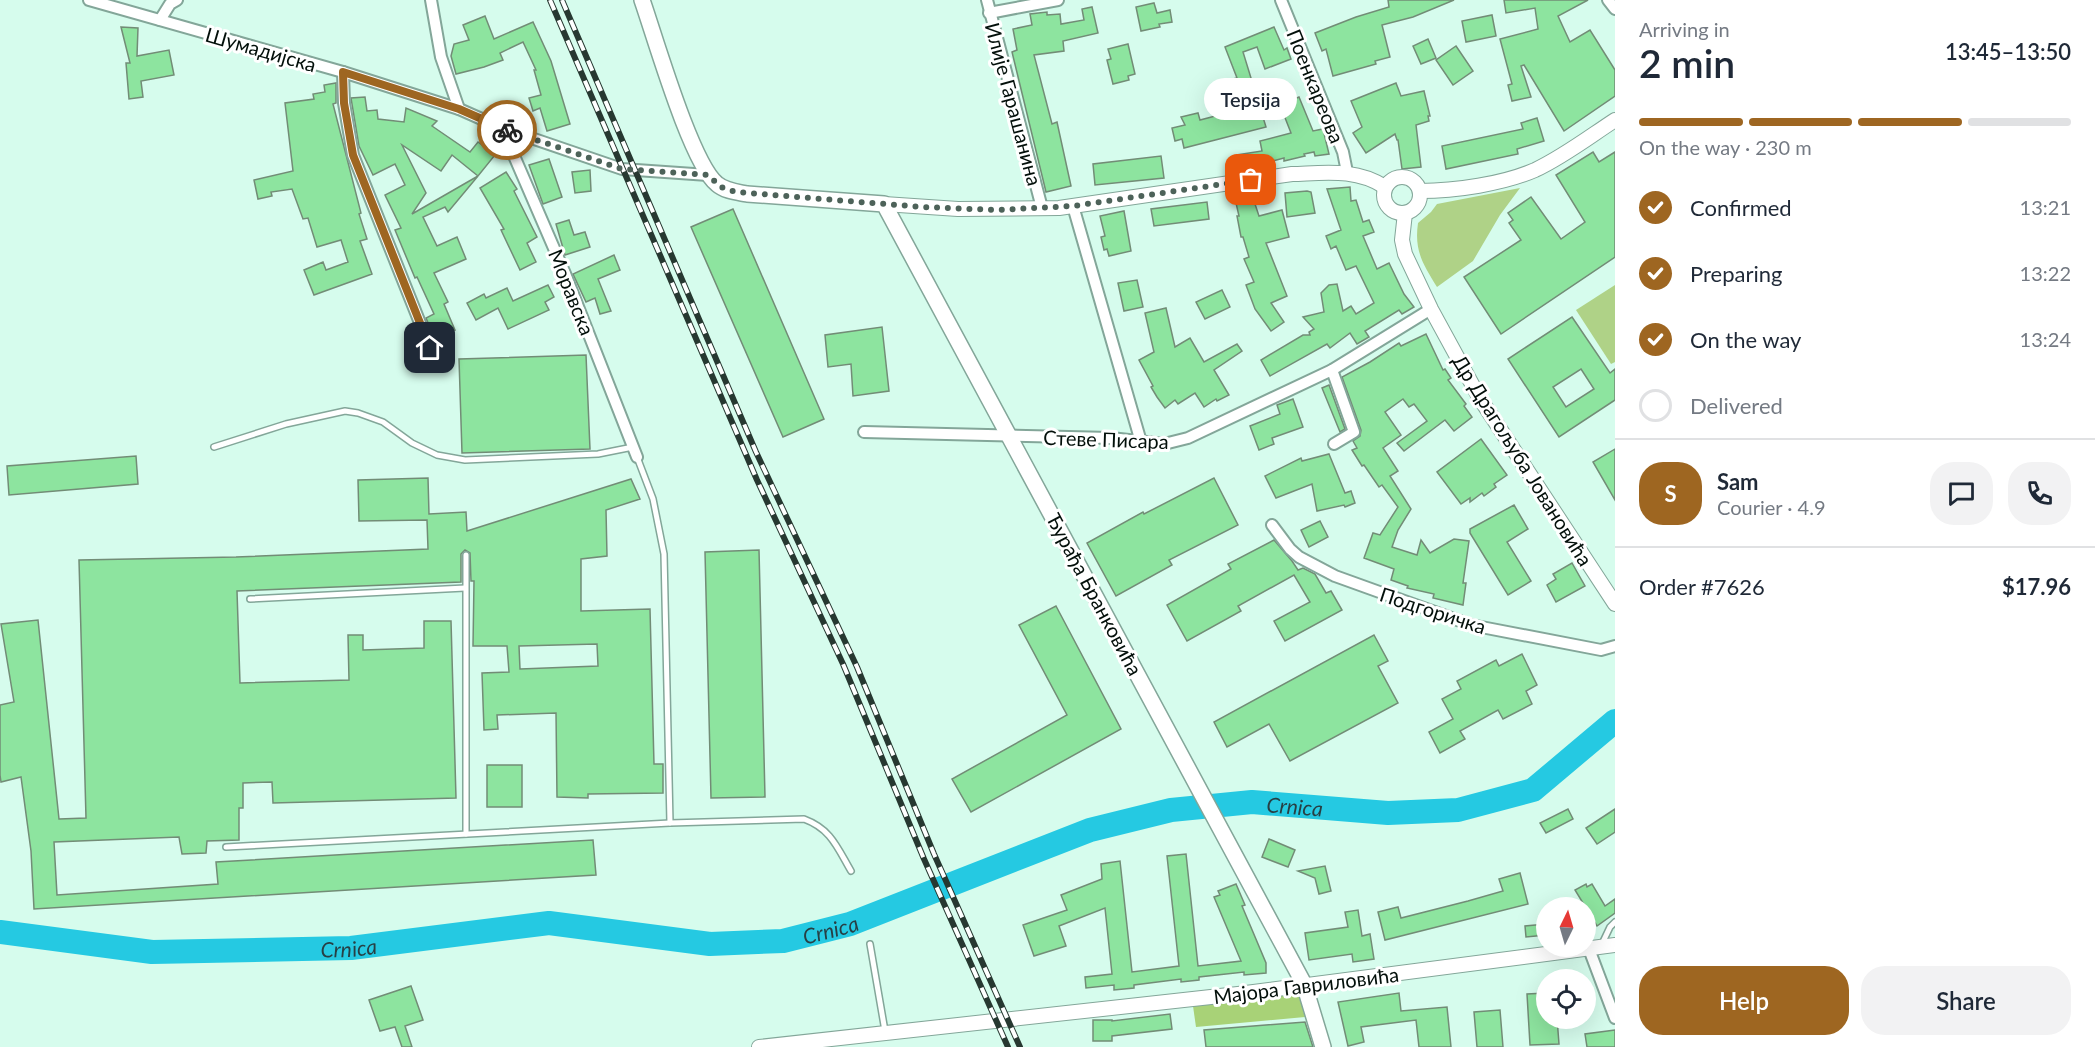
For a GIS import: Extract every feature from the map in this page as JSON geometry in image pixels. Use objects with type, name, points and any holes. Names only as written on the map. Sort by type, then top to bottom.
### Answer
[{"type":"main road","points":[[642,0],[693,144],[708,175],[721,187],[736,192],[884,204]]},
{"type":"main road","name":"Ђурађа Бранковића","points":[[884,204],[1304,984],[1323,1047]]},
{"type":"street","name":"Шумадијска","points":[[89,0],[343,72],[459,109],[502,128],[622,169],[708,175]]},
{"type":"street","points":[[160,20],[170,4],[177,0]]},
{"type":"street","points":[[431,0],[441,57],[459,109]]},
{"type":"street","name":"Илије Гарашанина","points":[[987,0],[1042,208]]},
{"type":"street","points":[[989,13],[1058,0]]},
{"type":"street","name":"Поенкареова","points":[[1281,0],[1343,152],[1347,172]]},
{"type":"street","points":[[1608,0],[1615,9]]},
{"type":"street","points":[[343,72],[344,103],[353,155],[430,348]]},
{"type":"street","points":[[1420,191],[1456,189],[1522,175],[1542,166],[1615,120]]},
{"type":"street","name":"Моравска","points":[[502,128],[560,260],[635,452]]},
{"type":"street","points":[[884,204],[958,209],[1073,206],[1292,174],[1347,172],[1365,176],[1386,187]]},
{"type":"street","points":[[1407,177],[1416,182],[1420,191],[1421,196],[1417,205],[1414,209],[1404,213],[1395,212],[1387,205],[1384,196],[1386,187],[1394,178],[1407,177]]},
{"type":"street","points":[[1073,206],[1141,442]]},
{"type":"street","name":"Др Драгољуба Јовановића","points":[[1404,213],[1402,240],[1405,254],[1431,309],[1479,398],[1615,604]]},
{"type":"street","name":"Стеве Писара","points":[[864,432],[1112,438],[1164,444],[1188,438],[1332,370],[1431,309]]},
{"type":"street","points":[[1332,370],[1354,432],[1334,444]]},
{"type":"street","name":"Подгоричка","points":[[1272,525],[1290,549],[1320,569],[1471,625],[1601,650],[1615,646]]},
{"type":"street","name":"Мајора Гавриловића","points":[[1596,948],[1615,945]]},
{"type":"street","name":"Мајора Гавриловића","points":[[759,1047],[818,1044],[885,1033],[1238,994],[1536,955]]},
{"type":"street","points":[[1596,955],[1615,1018]]},
{"type":"lane","points":[[214,447],[286,424],[345,411],[358,412],[383,422],[412,443],[437,455],[465,460],[635,452],[653,499],[664,554],[670,823]]},
{"type":"lane","points":[[466,555],[466,834]]},
{"type":"lane","points":[[250,599],[465,588]]},
{"type":"lane","points":[[226,847],[670,823],[804,819],[816,823],[831,835],[851,871]]},
{"type":"lane","points":[[1596,945],[1615,922]]},
{"type":"lane","points":[[870,944],[885,1033]]},
{"type":"green space","points":[[1520,188],[1500,215],[1473,261],[1437,287],[1421,257],[1417,242],[1418,223],[1437,204]]},
{"type":"green space","points":[[1615,285],[1615,362],[1611,364],[1576,310]]},
{"type":"green space","points":[[1298,992],[1305,1017],[1196,1027],[1193,1006]]},
{"type":"building","points":[[1388,0],[1454,0],[1413,17],[1382,25],[1390,57],[1375,61],[1376,64],[1333,76],[1326,49],[1322,51],[1315,33],[1389,7]]},
{"type":"building","points":[[1504,0],[1588,0],[1558,16],[1570,42],[1590,30],[1615,70],[1615,96],[1564,131],[1524,65],[1521,66],[1531,97],[1512,101],[1508,85],[1512,84],[1500,39],[1538,29],[1535,8],[1506,13]]},
{"type":"building","points":[[1154,3],[1157,13],[1170,10],[1172,22],[1141,31],[1136,7]]},
{"type":"building","points":[[1092,7],[1098,33],[1063,41],[1064,51],[1034,55],[1052,124],[1057,122],[1071,186],[1046,192],[1012,52],[1017,50],[1013,29],[1032,25],[1030,14],[1047,12],[1047,15],[1060,14],[1061,24],[1084,20],[1082,9]]},
{"type":"building","points":[[1492,15],[1496,36],[1466,42],[1462,21]]},
{"type":"building","points":[[485,16],[494,39],[533,22],[551,61],[570,124],[547,131],[540,108],[533,111],[529,98],[541,95],[534,70],[536,70],[523,42],[500,53],[503,60],[456,74],[451,56],[454,44],[469,40],[463,25]]},
{"type":"building","points":[[121,27],[138,28],[137,56],[169,50],[174,75],[141,81],[143,97],[129,99],[126,63],[130,63]]},
{"type":"building","points":[[1274,27],[1284,50],[1287,48],[1291,59],[1265,69],[1257,47],[1243,52],[1266,127],[1184,148],[1182,139],[1175,141],[1172,128],[1185,125],[1181,117],[1198,113],[1200,120],[1223,114],[1216,83],[1237,78],[1225,47]]},
{"type":"building","points":[[1428,39],[1436,58],[1421,64],[1413,46]]},
{"type":"building","points":[[1128,44],[1135,74],[1128,76],[1129,80],[1113,84],[1107,60],[1111,59],[1108,49]]},
{"type":"building","points":[[1456,46],[1473,71],[1453,85],[1436,60]]},
{"type":"building","points":[[336,83],[336,103],[333,104],[367,239],[360,241],[372,274],[314,295],[304,270],[323,262],[326,270],[348,262],[341,240],[317,247],[308,218],[303,219],[292,189],[271,192],[272,196],[258,199],[254,180],[293,171],[285,103],[314,99],[313,94],[325,92],[324,85]]},
{"type":"building","points":[[1396,83],[1401,96],[1424,91],[1430,116],[1428,116],[1429,121],[1416,125],[1421,167],[1402,169],[1395,134],[1366,153],[1353,133],[1362,127],[1351,101]]},
{"type":"building","points":[[365,97],[367,111],[377,110],[378,119],[404,122],[406,108],[437,121],[432,126],[470,152],[478,142],[495,155],[478,176],[448,212],[445,207],[423,217],[437,246],[457,237],[466,259],[434,273],[448,302],[444,304],[455,330],[435,339],[426,318],[434,314],[417,277],[415,278],[395,230],[401,228],[385,195],[405,185],[395,164],[373,175],[359,146],[351,98]],"holes":[[[402,145],[441,171],[452,155],[478,176],[412,214],[426,193]]]},
{"type":"building","points":[[1299,97],[1313,131],[1323,129],[1329,154],[1315,156],[1314,152],[1239,171],[1237,155],[1262,151],[1260,141],[1291,133],[1280,105]]},
{"type":"building","points":[[1537,118],[1544,141],[1517,149],[1518,154],[1446,169],[1442,146],[1523,129],[1521,123]]},
{"type":"building","points":[[1593,152],[1599,162],[1615,152],[1615,257],[1501,334],[1464,277],[1521,240],[1509,223],[1513,220],[1508,213],[1531,197],[1561,239],[1585,222],[1556,175]]},
{"type":"building","points":[[1161,156],[1164,178],[1095,185],[1093,164]]},
{"type":"building","points":[[549,159],[562,197],[543,204],[529,165]]},
{"type":"building","points":[[590,170],[591,191],[575,193],[572,172]]},
{"type":"building","points":[[506,172],[517,189],[514,191],[537,237],[527,243],[536,262],[520,270],[501,230],[504,229],[480,188]]},
{"type":"building","points":[[1350,187],[1351,201],[1356,200],[1363,222],[1369,220],[1374,232],[1363,236],[1377,269],[1389,263],[1404,294],[1414,307],[1402,314],[1399,310],[1365,331],[1369,337],[1357,344],[1350,333],[1330,348],[1327,344],[1270,376],[1261,360],[1303,335],[1310,335],[1309,332],[1314,329],[1303,317],[1324,312],[1321,293],[1329,285],[1337,284],[1343,311],[1351,306],[1356,314],[1374,303],[1356,266],[1346,270],[1336,246],[1331,249],[1326,236],[1341,230],[1327,189]]},
{"type":"building","points":[[1311,192],[1315,213],[1287,217],[1285,193]]},
{"type":"building","points":[[1253,198],[1259,216],[1282,210],[1289,237],[1266,243],[1287,296],[1271,303],[1284,322],[1271,331],[1255,309],[1246,285],[1254,282],[1244,259],[1249,257],[1243,237],[1241,237],[1236,203]]},
{"type":"building","points":[[1207,202],[1209,219],[1154,226],[1151,209]]},
{"type":"building","points":[[733,209],[824,419],[783,437],[691,227]]},
{"type":"building","points":[[1124,211],[1131,251],[1109,256],[1107,249],[1104,250],[1101,237],[1105,236],[1100,216]]},
{"type":"building","points":[[569,220],[574,235],[585,232],[590,247],[565,255],[556,224]]},
{"type":"building","points":[[614,255],[620,270],[598,279],[611,311],[600,314],[595,298],[586,302],[573,274]]},
{"type":"building","points":[[1137,280],[1143,307],[1124,311],[1118,283]]},
{"type":"building","points":[[548,285],[554,297],[545,302],[549,310],[508,329],[498,308],[476,320],[467,303],[484,294],[486,298],[507,288],[513,301]]},
{"type":"building","points":[[1222,290],[1230,307],[1205,319],[1196,302]]},
{"type":"building","points":[[1166,308],[1175,347],[1190,338],[1204,362],[1237,344],[1242,351],[1214,370],[1229,395],[1217,401],[1216,399],[1204,407],[1195,393],[1178,404],[1175,400],[1165,408],[1157,397],[1139,360],[1154,352],[1145,313]]},
{"type":"building","points":[[1572,317],[1610,373],[1615,369],[1615,400],[1559,437],[1508,359]],"holes":[[[1581,369],[1594,389],[1566,407],[1553,387]]]},
{"type":"building","points":[[882,327],[889,391],[853,396],[851,364],[828,367],[825,335]]},
{"type":"building","points":[[1426,334],[1443,370],[1445,369],[1451,378],[1448,380],[1466,404],[1464,406],[1472,417],[1454,431],[1445,420],[1404,451],[1397,443],[1427,421],[1414,404],[1409,407],[1403,399],[1385,412],[1401,435],[1383,448],[1398,471],[1390,476],[1411,509],[1398,530],[1392,547],[1417,555],[1421,540],[1430,553],[1454,539],[1469,541],[1463,583],[1466,583],[1463,605],[1433,598],[1434,594],[1407,588],[1408,586],[1391,580],[1394,569],[1364,558],[1373,533],[1380,535],[1398,507],[1382,485],[1379,487],[1364,465],[1362,466],[1352,450],[1357,448],[1353,441],[1360,436],[1361,430],[1342,377],[1399,343],[1401,346]]},
{"type":"building","points":[[586,355],[590,449],[462,453],[459,359]]},
{"type":"building","points":[[1329,385],[1345,429],[1340,432],[1322,388]]},
{"type":"building","points":[[1293,399],[1303,427],[1272,438],[1274,444],[1259,450],[1250,426],[1280,414],[1277,405]]},
{"type":"building","points":[[1481,439],[1507,475],[1494,484],[1496,487],[1484,496],[1482,493],[1470,502],[1470,498],[1461,504],[1437,472]]},
{"type":"building","points":[[1615,449],[1615,500],[1593,462]]},
{"type":"building","points":[[1329,454],[1345,493],[1351,491],[1355,503],[1345,507],[1344,505],[1317,511],[1312,484],[1276,498],[1265,476],[1301,458],[1302,461]]},
{"type":"building","points":[[136,456],[138,484],[9,495],[7,466]]},
{"type":"building","points":[[428,478],[429,514],[466,512],[467,531],[631,479],[640,499],[606,510],[607,556],[581,559],[581,611],[650,609],[654,764],[663,764],[663,793],[588,794],[588,798],[557,797],[556,713],[497,715],[498,729],[484,730],[482,673],[509,672],[507,646],[473,646],[474,581],[471,581],[470,553],[465,550],[461,554],[461,582],[237,591],[240,683],[349,680],[348,635],[363,635],[363,650],[424,648],[424,621],[451,621],[456,798],[273,803],[272,782],[243,783],[243,808],[239,808],[239,840],[207,841],[206,853],[182,854],[179,837],[54,842],[57,895],[218,884],[216,862],[593,840],[596,875],[34,909],[31,851],[21,777],[1,782],[0,775],[0,705],[14,702],[1,624],[38,620],[59,819],[86,818],[79,560],[236,557],[428,549],[427,520],[359,521],[358,480]],"holes":[[[597,644],[598,666],[520,669],[519,646]]]},
{"type":"building","points":[[1214,478],[1238,525],[1169,560],[1172,565],[1116,596],[1087,543],[1143,512],[1144,514]]},
{"type":"building","points":[[1514,505],[1528,529],[1507,542],[1531,581],[1508,595],[1470,533],[1470,529]]},
{"type":"building","points":[[1320,521],[1328,537],[1309,547],[1301,530]]},
{"type":"building","points":[[1274,540],[1298,570],[1303,568],[1315,574],[1326,593],[1331,591],[1342,610],[1285,641],[1274,621],[1310,602],[1294,575],[1238,606],[1241,611],[1187,641],[1167,605],[1231,569],[1228,564]]},
{"type":"building","points":[[759,550],[765,797],[711,798],[705,552]]},
{"type":"building","points":[[1572,563],[1585,586],[1556,602],[1547,585],[1556,579],[1553,574]]},
{"type":"building","points":[[1056,606],[1121,729],[971,812],[952,779],[1067,715],[1019,625]]},
{"type":"building","points":[[1374,635],[1388,661],[1378,666],[1398,703],[1290,761],[1269,724],[1227,747],[1214,722]]},
{"type":"building","points":[[1522,654],[1537,685],[1526,691],[1532,704],[1503,719],[1498,710],[1460,731],[1465,739],[1440,753],[1429,732],[1453,719],[1442,699],[1461,689],[1457,681],[1496,660],[1499,666]]},
{"type":"building","points":[[487,765],[522,765],[522,807],[487,807]]},
{"type":"building","points":[[1568,809],[1573,819],[1546,833],[1540,823]]},
{"type":"building","points":[[1615,809],[1615,832],[1597,844],[1586,828]]},
{"type":"building","points":[[1269,839],[1295,850],[1288,867],[1262,857]]},
{"type":"building","points":[[1186,854],[1198,966],[1241,961],[1214,897],[1220,895],[1218,891],[1236,884],[1245,905],[1242,906],[1266,963],[1266,973],[1244,975],[1244,972],[1199,977],[1199,980],[1181,982],[1181,979],[1114,990],[1114,985],[1086,988],[1085,977],[1112,974],[1105,908],[1059,926],[1066,946],[1034,956],[1023,925],[1067,910],[1061,895],[1102,879],[1101,864],[1120,861],[1132,972],[1179,966],[1167,856]]},
{"type":"building","points":[[1325,866],[1331,891],[1319,894],[1315,878],[1298,871]]},
{"type":"building","points":[[1520,873],[1528,904],[1385,940],[1378,912],[1398,907],[1401,918],[1468,901],[1503,891],[1499,879]]},
{"type":"building","points":[[1586,884],[1587,887],[1592,884],[1605,906],[1615,899],[1615,913],[1597,926],[1596,897],[1579,897],[1575,890]]},
{"type":"building","points":[[1358,910],[1362,936],[1370,934],[1374,959],[1353,962],[1352,954],[1309,960],[1305,933],[1348,927],[1345,912]]},
{"type":"building","points":[[1536,925],[1536,936],[1526,937],[1525,926]]},
{"type":"building","points":[[411,986],[423,1020],[405,1026],[412,1047],[402,1047],[395,1027],[380,1031],[369,1000]]},
{"type":"building","points":[[1399,993],[1401,1011],[1447,1007],[1451,1047],[1419,1047],[1416,1020],[1361,1027],[1364,1042],[1348,1046],[1338,1002]]},
{"type":"building","points":[[1527,994],[1536,994],[1536,1029],[1558,1029],[1559,1044],[1530,1045]]},
{"type":"building","points":[[1500,1010],[1503,1047],[1477,1047],[1474,1012]]},
{"type":"building","points":[[1170,1014],[1172,1029],[1112,1036],[1112,1041],[1093,1041],[1093,1020],[1112,1021]]},
{"type":"building","points":[[1305,1022],[1313,1047],[1206,1047],[1204,1030]]},
{"type":"building","points":[[1615,1030],[1615,1047],[1587,1047],[1585,1034]]},
{"type":"waterway","name":"Crnica","points":[[0,932],[152,952],[351,948],[549,923],[710,944],[783,941],[850,924],[1090,830],[1171,810],[1252,802],[1388,813],[1458,810],[1533,790],[1615,721]]},
{"type":"railway","points":[[550,0],[757,480],[843,664],[924,859],[1008,1047]]},
{"type":"railway","points":[[562,0],[756,452],[857,667],[934,854],[1020,1047]]},
{"type":"way so far","points":[[507,130],[622,169],[708,175],[721,187],[736,192],[922,207],[997,210],[1059,208],[1251,180]]},
{"type":"place","name":"Tepsija","points":[[1251,180]]},
{"type":"route","points":[[430,348],[353,155],[344,103],[343,72],[459,109],[507,130]]}]
